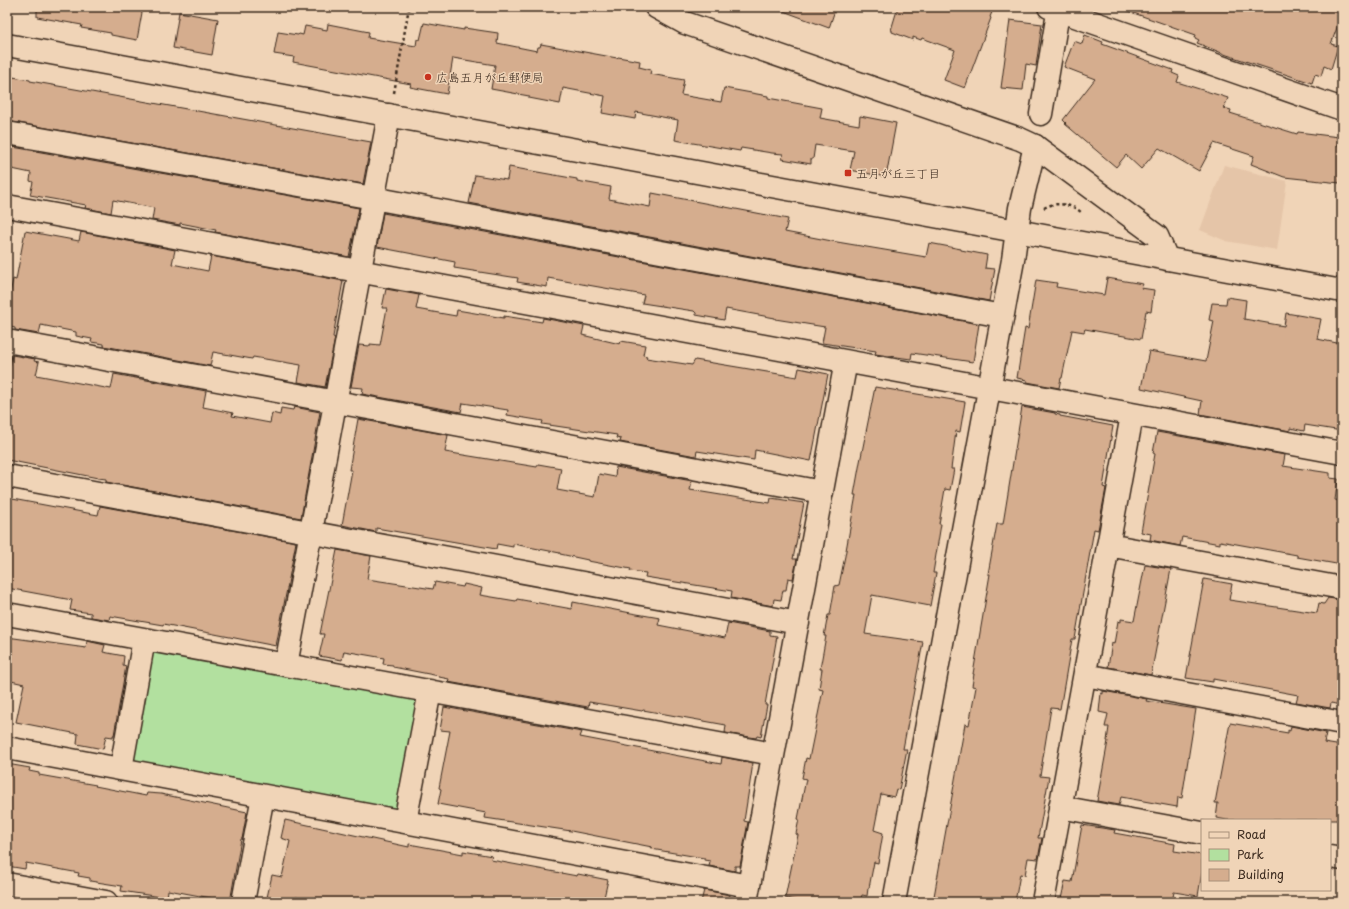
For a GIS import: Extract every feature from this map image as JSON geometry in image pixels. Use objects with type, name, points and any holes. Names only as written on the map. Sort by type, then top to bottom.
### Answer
[{"type":"street","points":[[656,7],[685,23],[1020,139],[1034,146],[1157,236],[1167,259]]},
{"type":"street","points":[[1040,114],[1056,8],[1342,109]]},
{"type":"street","points":[[7,46],[1342,291]]},
{"type":"street","points":[[286,665],[388,115]]},
{"type":"street","points":[[7,133],[373,198],[1002,316]]},
{"type":"street","points":[[894,902],[1002,316],[1020,208],[1034,146]]},
{"type":"street","points":[[7,206],[1342,453]]},
{"type":"street","points":[[7,341],[822,492]]},
{"type":"street","points":[[7,748],[405,822],[748,894],[846,361]]},
{"type":"street","points":[[1043,902],[1132,415]]},
{"type":"street","points":[[7,476],[798,623]]},
{"type":"street","points":[[1108,545],[1342,588]]},
{"type":"street","points":[[7,614],[773,754]]},
{"type":"street","points":[[121,769],[144,639]]},
{"type":"street","points":[[1085,674],[1342,723]]},
{"type":"street","points":[[405,822],[430,691]]},
{"type":"street","points":[[243,902],[263,796]]},
{"type":"street","points":[[1060,807],[1201,833]]},
{"type":"street","points":[[1331,857],[1342,859]]},
{"type":"street","points":[[7,884],[106,902]]},
{"type":"path","points":[[394,94],[409,7]]},
{"type":"path","points":[[1040,210],[1049,205],[1056,204],[1075,207],[1082,213]]},
{"type":"path","points":[[1080,220],[1083,207]]},
{"type":"shaded area","points":[[1224,165],[1287,181],[1277,250],[1226,241],[1200,230]]},
{"type":"green space","points":[[156,652],[413,699],[418,704],[398,807],[391,809],[136,761],[132,756],[152,653]]},
{"type":"building","points":[[37,7],[143,7],[137,40],[111,35],[111,33],[81,28],[82,25],[37,17]]},
{"type":"building","points":[[779,7],[836,7],[829,28],[778,9]]},
{"type":"building","points":[[898,7],[980,7],[992,12],[965,88],[944,80],[955,50],[922,38],[921,40],[913,37],[913,40],[892,32],[891,30]]},
{"type":"building","points":[[1126,7],[1342,7],[1342,14],[1331,44],[1338,46],[1331,69],[1324,66],[1321,76],[1315,74],[1312,83],[1227,55],[1197,43],[1199,40],[1195,38],[1196,35],[1125,10]]},
{"type":"building","points":[[179,12],[218,19],[212,55],[173,48]]},
{"type":"building","points":[[1010,20],[1042,24],[1036,66],[1026,64],[1023,90],[1001,88]]},
{"type":"building","points":[[424,23],[464,30],[464,28],[498,33],[497,43],[537,51],[541,44],[640,61],[639,67],[651,70],[650,74],[684,80],[681,95],[721,102],[724,88],[822,108],[820,118],[859,125],[860,116],[896,123],[886,177],[850,170],[854,151],[815,145],[811,164],[782,159],[783,154],[741,148],[740,151],[675,140],[678,120],[636,112],[635,119],[602,113],[605,96],[563,88],[560,104],[529,98],[529,96],[491,89],[495,65],[453,58],[447,94],[410,87],[411,84],[293,62],[294,57],[274,54],[278,32],[303,35],[305,26],[327,30],[328,24],[369,32],[368,38],[416,46],[417,39],[420,40]]},
{"type":"building","points":[[1085,35],[1103,42],[1102,44],[1173,70],[1172,73],[1179,76],[1177,82],[1228,98],[1224,108],[1231,110],[1230,113],[1297,134],[1298,132],[1339,137],[1338,146],[1341,146],[1342,150],[1342,180],[1340,179],[1340,183],[1284,177],[1251,164],[1254,156],[1214,143],[1199,171],[1159,148],[1141,169],[1126,155],[1116,167],[1065,124],[1066,123],[1063,120],[1095,79],[1064,67],[1074,41],[1082,44]]},
{"type":"building","points":[[7,76],[371,142],[363,184],[7,121]]},
{"type":"building","points":[[7,146],[359,208],[349,257],[215,232],[216,230],[180,223],[180,225],[152,220],[154,208],[113,200],[111,213],[85,208],[86,205],[30,195],[33,182],[30,181],[31,173],[7,168]]},
{"type":"building","points":[[509,167],[577,179],[577,181],[611,187],[609,199],[650,207],[652,193],[788,219],[785,232],[837,242],[926,257],[929,243],[987,255],[985,268],[995,269],[989,301],[469,203],[475,175],[507,180]]},
{"type":"building","points":[[383,213],[979,324],[973,362],[912,353],[911,359],[875,354],[876,351],[822,343],[825,327],[726,309],[724,320],[696,315],[694,311],[642,303],[644,295],[548,278],[547,287],[517,282],[518,278],[454,268],[455,262],[377,247]]},
{"type":"building","points":[[25,231],[79,241],[81,232],[175,250],[172,264],[208,271],[211,256],[343,281],[333,337],[335,338],[325,387],[298,382],[301,365],[253,357],[252,359],[213,352],[210,366],[104,346],[104,344],[91,342],[92,339],[76,336],[76,332],[41,325],[39,334],[15,330],[15,328],[11,327],[11,324],[7,323],[7,309],[13,279],[16,280]]},
{"type":"building","points":[[1107,278],[1143,284],[1141,288],[1154,290],[1151,312],[1146,311],[1141,339],[1085,329],[1084,332],[1072,330],[1059,388],[1027,382],[1027,380],[1017,378],[1025,328],[1028,329],[1036,280],[1057,283],[1056,287],[1104,295]]},
{"type":"building","points":[[386,289],[419,295],[416,309],[456,316],[457,310],[504,318],[504,316],[542,322],[543,318],[584,326],[582,335],[620,344],[621,341],[645,345],[643,355],[647,356],[646,358],[692,365],[695,360],[797,377],[799,368],[828,374],[811,461],[755,450],[754,460],[697,451],[696,456],[620,442],[621,439],[616,438],[617,435],[542,424],[543,421],[507,415],[508,410],[463,403],[461,412],[362,394],[363,388],[351,387],[359,345],[380,345],[387,308],[382,308]]},
{"type":"building","points":[[1227,297],[1246,300],[1244,319],[1284,326],[1286,313],[1321,319],[1317,339],[1342,344],[1342,431],[1305,425],[1304,431],[1290,428],[1290,431],[1200,414],[1202,401],[1141,388],[1149,351],[1206,361],[1214,321],[1209,320],[1212,303],[1226,304]]},
{"type":"building","points":[[12,355],[35,359],[34,361],[39,362],[36,375],[111,389],[114,374],[206,391],[203,407],[233,413],[232,416],[270,423],[272,413],[280,415],[281,408],[293,410],[294,407],[320,412],[301,518],[106,482],[106,479],[7,460],[7,366],[10,366]]},
{"type":"building","points":[[875,387],[965,402],[960,432],[956,431],[951,469],[954,469],[950,490],[945,489],[933,573],[936,573],[930,606],[872,595],[865,634],[923,642],[903,749],[907,749],[899,790],[896,789],[894,797],[881,794],[874,830],[883,833],[878,863],[874,862],[867,896],[862,895],[860,902],[803,902],[785,898],[798,835],[796,834],[798,819],[806,779],[802,778],[806,758],[809,759],[823,690],[819,689],[822,669],[820,669],[826,636],[824,636],[828,615],[830,615],[835,586],[839,585],[845,556],[856,495],[854,495]]},
{"type":"building","points":[[1022,407],[1113,426],[1103,487],[1106,488],[1098,530],[1094,529],[1075,639],[1072,639],[1060,709],[1051,708],[1040,776],[1049,777],[1038,838],[1042,838],[1038,859],[1028,858],[1025,875],[1020,874],[1015,902],[933,902],[965,724],[969,725],[976,687],[972,686],[973,674],[990,574],[988,574],[997,524],[1003,524]]},
{"type":"building","points":[[358,419],[448,435],[445,452],[537,467],[538,464],[561,468],[557,490],[595,497],[599,474],[615,477],[616,467],[692,481],[690,490],[770,503],[771,498],[804,503],[793,559],[797,559],[793,579],[788,578],[786,590],[783,590],[781,600],[774,599],[773,606],[731,598],[732,591],[645,577],[646,573],[630,571],[631,569],[513,544],[513,547],[497,544],[496,549],[376,528],[376,532],[342,525],[352,470],[349,470]]},
{"type":"building","points":[[1157,432],[1285,455],[1283,466],[1330,473],[1330,478],[1338,479],[1335,500],[1342,501],[1342,565],[1220,541],[1220,544],[1182,537],[1180,546],[1150,540],[1151,534],[1141,532],[1155,454],[1153,453]]},
{"type":"building","points":[[7,498],[98,515],[100,506],[296,542],[276,646],[163,624],[110,616],[109,620],[91,617],[91,613],[70,610],[72,600],[7,588]]},
{"type":"building","points":[[337,550],[371,556],[367,579],[433,589],[435,582],[463,587],[464,584],[482,588],[480,595],[516,601],[517,599],[572,609],[573,602],[660,618],[658,625],[725,638],[728,623],[770,631],[770,635],[777,636],[761,737],[757,736],[756,738],[725,733],[726,725],[643,710],[589,702],[588,707],[448,682],[449,679],[439,676],[383,664],[384,658],[344,651],[342,660],[319,656],[324,634],[320,634]]},
{"type":"building","points":[[1145,565],[1171,569],[1151,675],[1108,667],[1118,621],[1121,622],[1121,619],[1134,621]]},
{"type":"building","points":[[1204,579],[1232,584],[1229,600],[1317,613],[1319,603],[1324,604],[1328,598],[1342,600],[1342,695],[1340,705],[1331,703],[1330,708],[1296,702],[1298,695],[1213,679],[1213,682],[1186,678]]},
{"type":"building","points":[[7,637],[86,648],[87,641],[105,645],[103,652],[124,656],[123,665],[126,666],[114,735],[113,737],[106,736],[103,749],[77,744],[78,734],[16,722],[24,684],[7,680]]},
{"type":"building","points":[[1103,691],[1147,699],[1146,701],[1196,709],[1182,798],[1178,797],[1177,807],[1121,797],[1119,805],[1097,801],[1108,741],[1109,727],[1105,727],[1108,714],[1099,712],[1101,693],[1103,694]]},
{"type":"building","points":[[444,707],[582,732],[580,737],[721,764],[722,757],[753,763],[744,821],[748,822],[740,866],[735,866],[735,871],[709,866],[710,861],[704,860],[704,858],[651,849],[652,847],[571,831],[485,818],[486,813],[438,804],[441,789],[439,788],[450,731],[440,730]]},
{"type":"building","points":[[1230,723],[1288,733],[1291,726],[1326,733],[1324,743],[1342,746],[1342,820],[1222,819],[1216,818],[1218,803],[1215,803]]},
{"type":"building","points":[[7,764],[30,768],[29,771],[39,773],[39,775],[146,796],[147,793],[161,794],[247,812],[230,902],[211,902],[211,898],[168,890],[167,898],[121,891],[122,886],[90,881],[90,878],[78,876],[79,873],[26,863],[25,869],[7,866]]},
{"type":"building","points":[[285,820],[409,847],[409,844],[463,854],[463,851],[492,856],[491,860],[577,876],[578,874],[608,880],[603,902],[320,902],[296,897],[295,902],[266,902],[272,875],[282,877],[290,841],[281,838]]},
{"type":"building","points":[[1082,825],[1115,830],[1114,833],[1175,844],[1174,851],[1201,855],[1201,878],[1198,896],[1174,892],[1172,902],[1077,902],[1061,899],[1065,881],[1072,882]]},
{"type":"building","points":[[704,890],[730,895],[729,902],[701,902]]},
{"type":"place","name":"広島五月が丘郵便局","points":[[428,77]]},
{"type":"place","name":"五月が丘三丁目","points":[[848,173]]}]
